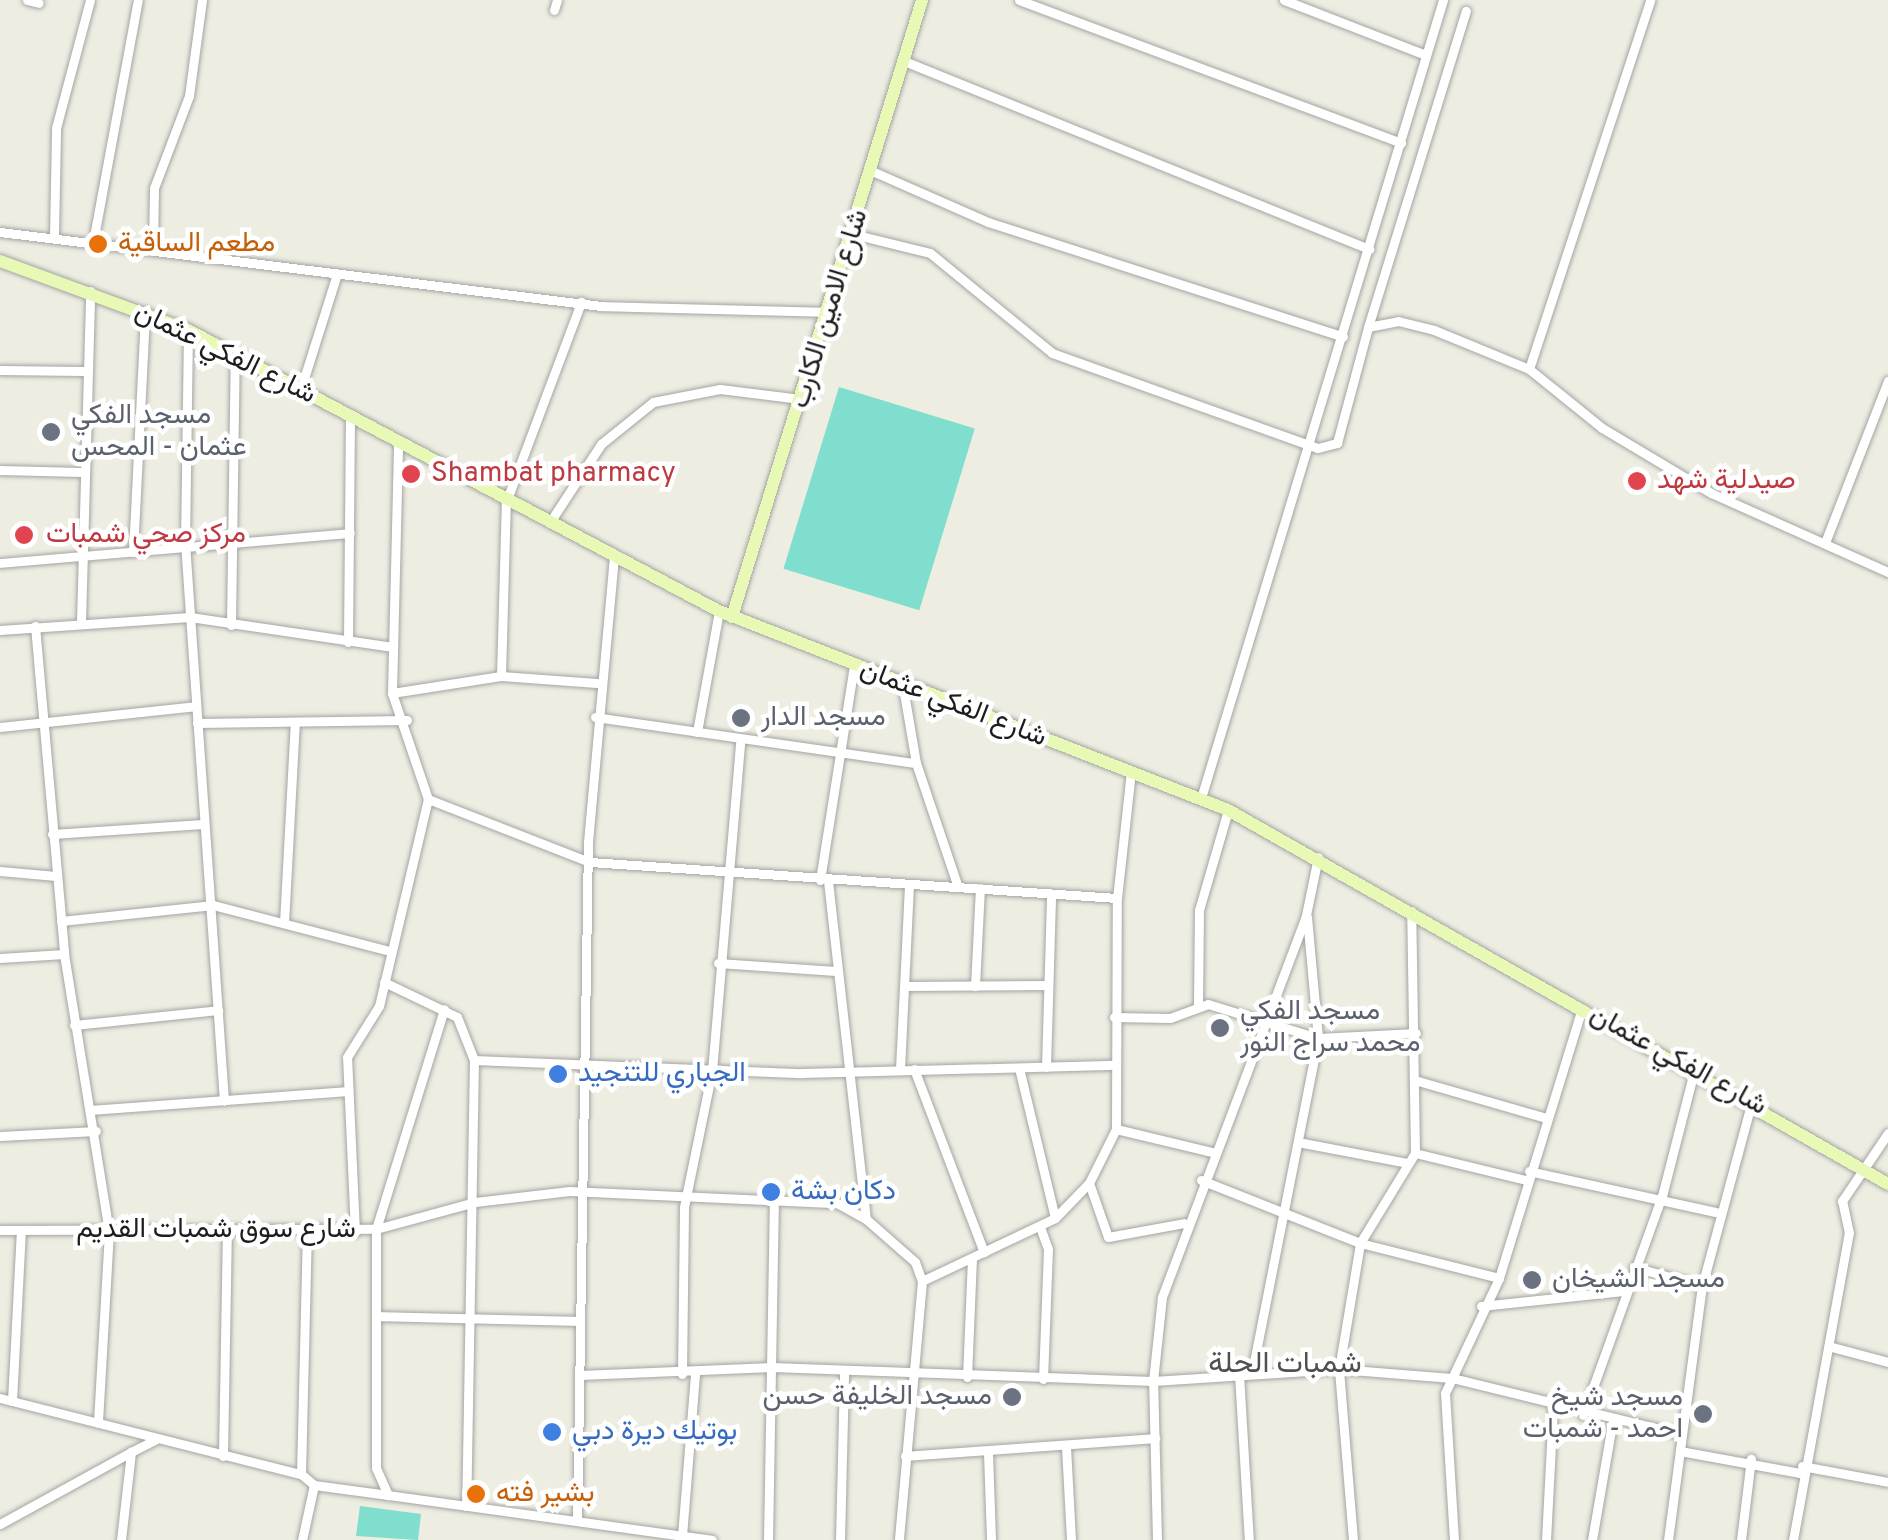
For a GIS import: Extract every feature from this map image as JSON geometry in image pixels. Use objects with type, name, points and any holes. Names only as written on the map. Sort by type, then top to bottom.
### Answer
[{"type":"street","points":[[27,0],[39,3]]},
{"type":"street","points":[[54,236],[56,128],[90,0]]},
{"type":"street","points":[[93,242],[138,0]]},
{"type":"street","points":[[153,247],[154,188],[189,96],[202,0]]},
{"type":"street","name":"شارع الامين الكارب","points":[[726,614],[803,400],[922,0]]},
{"type":"street","points":[[1019,0],[1401,143]]},
{"type":"street","points":[[1284,0],[1426,55]]},
{"type":"street","points":[[1201,798],[1312,445],[1443,0]]},
{"type":"street","points":[[1529,370],[1650,0]]},
{"type":"street","points":[[853,234],[930,253],[1052,353],[1312,445],[1337,443],[1368,327],[1466,11]]},
{"type":"street","points":[[904,60],[1369,249]]},
{"type":"street","points":[[872,171],[988,222],[1344,338]]},
{"type":"street","points":[[0,232],[153,247],[337,274],[582,302],[830,312]]},
{"type":"street","name":"شارع الفكي عثمان","points":[[0,262],[90,291],[188,330],[506,502],[726,614],[1228,810],[1694,1068],[1888,1184]]},
{"type":"street","points":[[301,388],[337,274]]},
{"type":"street","points":[[80,622],[83,371],[90,291]]},
{"type":"street","points":[[502,676],[506,502],[582,302]]},
{"type":"street","points":[[133,552],[145,311]]},
{"type":"street","points":[[1368,327],[1398,321],[1434,330],[1529,370],[1652,460],[1888,572]]},
{"type":"street","points":[[188,330],[185,544],[224,1101]]},
{"type":"street","points":[[231,625],[234,353]]},
{"type":"street","points":[[0,370],[83,371]]},
{"type":"street","points":[[1826,540],[1888,381]]},
{"type":"street","points":[[550,522],[600,444],[654,402],[720,389],[803,400]]},
{"type":"street","points":[[348,642],[350,419]]},
{"type":"street","points":[[355,1232],[347,1091],[349,1048],[371,1024],[384,982],[386,950],[428,799],[406,720],[392,693],[398,444]]},
{"type":"street","points":[[0,470],[81,472]]},
{"type":"street","points":[[0,563],[80,558],[185,544],[350,533]]},
{"type":"street","points":[[577,1520],[580,1375],[576,1322],[595,718],[614,557]]},
{"type":"street","points":[[697,732],[726,614]]},
{"type":"street","points":[[0,630],[190,617],[393,647]]},
{"type":"street","points":[[34,626],[64,954],[96,1131],[109,1231],[98,1423]]},
{"type":"street","points":[[854,666],[838,754],[824,881],[866,1219]]},
{"type":"street","points":[[392,693],[502,676],[598,683]]},
{"type":"street","points":[[903,686],[916,762],[958,887]]},
{"type":"street","points":[[0,727],[195,706]]},
{"type":"street","points":[[595,718],[697,732],[740,743],[916,762]]},
{"type":"street","points":[[197,723],[406,720]]},
{"type":"street","points":[[284,923],[295,722]]},
{"type":"street","points":[[682,1374],[684,1207],[692,1195],[712,1070],[724,872],[740,743]]},
{"type":"street","points":[[922,1282],[1054,1218],[1089,1183],[1116,1129],[1117,898],[1131,772]]},
{"type":"street","points":[[428,799],[590,862],[824,881],[1117,898]]},
{"type":"street","points":[[1198,1005],[1200,910],[1228,810]]},
{"type":"street","points":[[52,834],[203,824]]},
{"type":"street","points":[[1157,1540],[1153,1381],[1162,1298],[1184,1223],[1306,915],[1318,857]]},
{"type":"street","points":[[0,871],[56,876]]},
{"type":"street","points":[[900,1069],[909,885]]},
{"type":"street","points":[[975,986],[980,888]]},
{"type":"street","points":[[1046,1067],[1052,894]]},
{"type":"street","points":[[61,921],[213,906],[386,950]]},
{"type":"street","points":[[1354,1540],[1340,1369],[1360,1242],[1415,1153],[1418,1081],[1410,909]]},
{"type":"street","points":[[1252,1372],[1284,1212],[1303,1143],[1318,1038],[1306,915]]},
{"type":"street","points":[[0,958],[64,954]]},
{"type":"street","points":[[718,963],[836,971]]},
{"type":"street","points":[[384,982],[444,1009],[464,1026],[474,1060],[475,1320],[466,1506]]},
{"type":"street","points":[[905,986],[1048,986]]},
{"type":"street","points":[[1114,1017],[1170,1018],[1198,1005],[1318,1038],[1416,1033]]},
{"type":"street","points":[[1454,1540],[1445,1394],[1481,1306],[1499,1278],[1527,1175],[1582,1007]]},
{"type":"street","points":[[376,1229],[444,1009]]},
{"type":"street","points":[[74,1025],[218,1010]]},
{"type":"street","points":[[474,1060],[584,1069],[712,1070],[1116,1065]]},
{"type":"street","points":[[1019,1068],[1054,1218]]},
{"type":"street","points":[[1583,1416],[1623,1291],[1662,1196],[1694,1068]]},
{"type":"street","points":[[914,1069],[984,1252]]},
{"type":"street","points":[[1418,1081],[1546,1118]]},
{"type":"street","points":[[90,1110],[347,1091]]},
{"type":"street","points":[[1668,1540],[1680,1434],[1716,1212],[1752,1101]]},
{"type":"street","points":[[1116,1129],[1212,1152]]},
{"type":"street","points":[[0,1136],[96,1131]]},
{"type":"street","points":[[1792,1540],[1801,1470],[1832,1347],[1850,1233],[1842,1201],[1888,1133]]},
{"type":"street","points":[[1303,1143],[1408,1163]]},
{"type":"street","points":[[1415,1153],[1662,1196],[1716,1212]]},
{"type":"street","points":[[1201,1180],[1360,1242],[1499,1278]]},
{"type":"street","points":[[1089,1183],[1108,1237],[1184,1223]]},
{"type":"street","points":[[376,1229],[475,1202],[580,1190],[837,1203],[866,1219],[922,1282],[899,1540]]},
{"type":"street","points":[[768,1540],[774,1200]]},
{"type":"street","points":[[1040,1226],[1048,1249],[1043,1379]]},
{"type":"street","name":"شارع سوق شمبات القديم","points":[[0,1230],[306,1233],[376,1229],[376,1468],[388,1495]]},
{"type":"street","points":[[12,1401],[21,1230]]},
{"type":"street","points":[[223,1456],[228,1232]]},
{"type":"street","points":[[302,1474],[306,1233]]},
{"type":"street","points":[[967,1377],[972,1258]]},
{"type":"street","points":[[1634,1268],[1702,1286]]},
{"type":"street","points":[[1481,1306],[1623,1291]]},
{"type":"street","points":[[377,1316],[576,1322]]},
{"type":"street","points":[[1832,1347],[1888,1362]]},
{"type":"street","points":[[580,1375],[694,1374],[772,1367],[912,1376],[1153,1381],[1340,1369],[1452,1378],[1612,1424],[1680,1434]]},
{"type":"street","points":[[840,1540],[844,1373]]},
{"type":"street","points":[[682,1536],[694,1374]]},
{"type":"street","points":[[1239,1374],[1249,1540]]},
{"type":"street","points":[[0,1398],[302,1474],[314,1485],[577,1520],[646,1536],[712,1540]]},
{"type":"street","points":[[1546,1540],[1553,1406]]},
{"type":"street","points":[[1592,1540],[1612,1424]]},
{"type":"street","points":[[906,1456],[1155,1438]]},
{"type":"street","points":[[0,1524],[155,1440]]},
{"type":"street","points":[[1066,1447],[1071,1540]]},
{"type":"street","points":[[1680,1451],[1888,1482]]},
{"type":"street","points":[[121,1540],[130,1452]]},
{"type":"street","points":[[988,1452],[991,1540]]},
{"type":"street","points":[[1741,1540],[1751,1459]]},
{"type":"street","points":[[302,1540],[314,1485]]},
{"type":"shaded area","points":[[839,387],[975,429],[919,610],[783,569]]},
{"type":"shaded area","points":[[360,1506],[421,1514],[418,1540],[356,1536]]},
{"type":"place","name":"مطعم الساقية","points":[[98,244]]},
{"type":"place","name":"مسجد الفكي عثمان - المحس","points":[[51,432]]},
{"type":"place","name":"Shambat pharmacy","points":[[411,474]]},
{"type":"place","name":"صيدلية شهد","points":[[1637,481]]},
{"type":"place","name":"مركز صحي شمبات","points":[[24,535]]},
{"type":"place","name":"مسجد الدار","points":[[741,718]]},
{"type":"place","name":"مسجد الفكي محمد سراج النور","points":[[1220,1028]]},
{"type":"place","name":"الجباري للتنجيد","points":[[558,1074]]},
{"type":"place","name":"دكان بشة","points":[[771,1192]]},
{"type":"place","name":"مسجد الشيخان","points":[[1532,1280]]},
{"type":"place","name":"مسجد الخليفة حسن","points":[[1012,1397]]},
{"type":"place","name":"مسجد شيخ احمد - شمبات","points":[[1703,1414]]},
{"type":"place","name":"بوتيك ديرة دبي","points":[[552,1432]]},
{"type":"place","name":"بشير فته","points":[[476,1494]]},
{"type":"district","name":"شمبات الحلة","points":[[1285,1365]]}]
